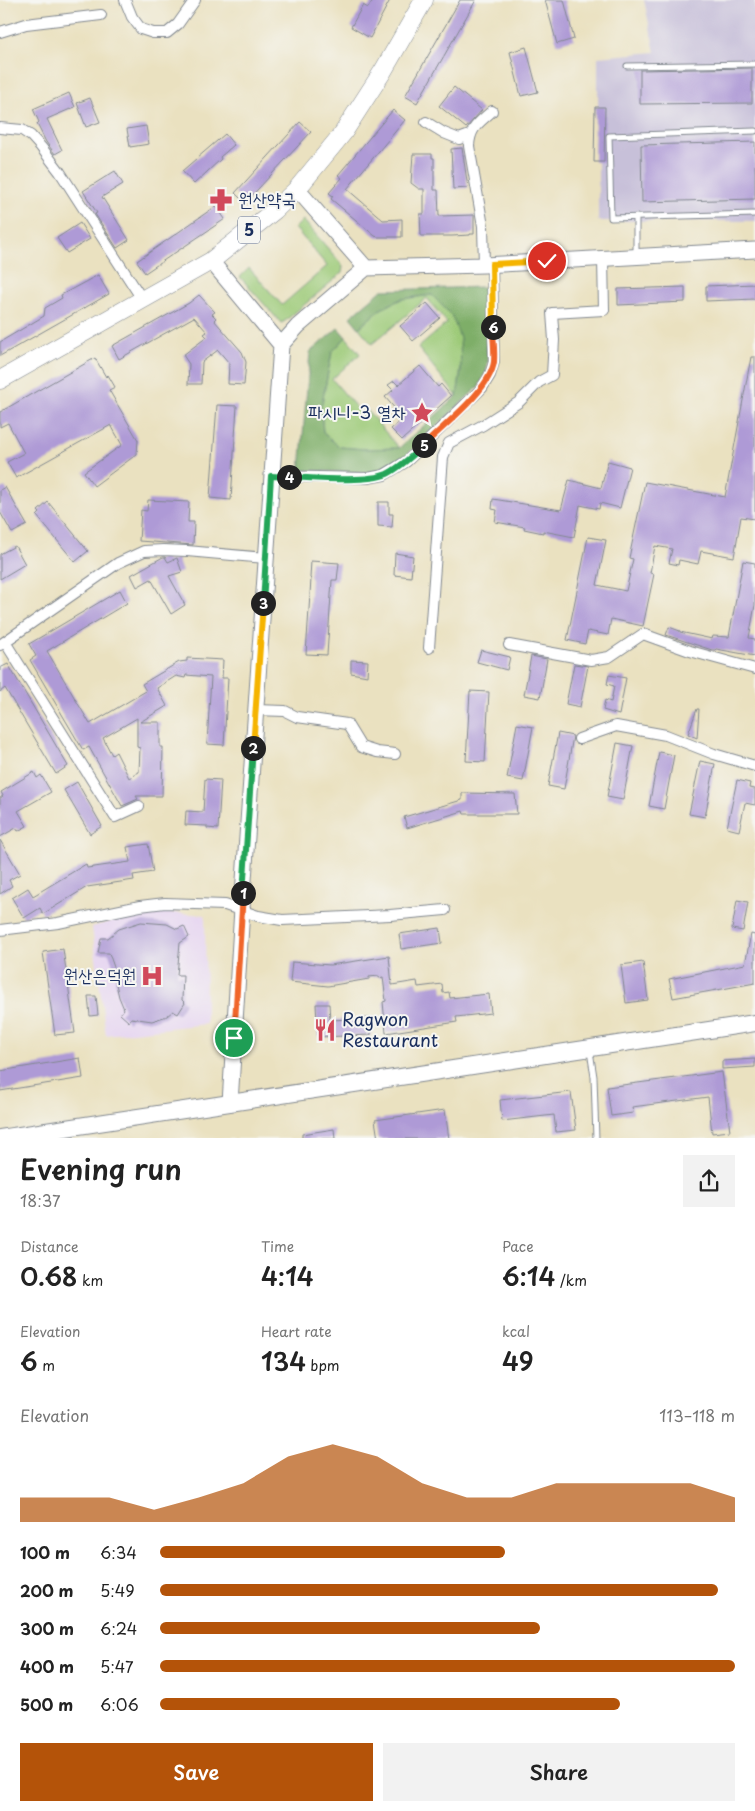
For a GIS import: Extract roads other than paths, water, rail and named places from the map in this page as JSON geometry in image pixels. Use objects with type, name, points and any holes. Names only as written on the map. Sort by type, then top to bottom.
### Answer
[{"type":"highway","name":"5","points":[[0,380],[211,261],[275,210],[297,190],[343,133],[383,72],[424,0]]},
{"type":"main road","points":[[297,190],[366,268]]},
{"type":"main road","points":[[230,1103],[280,345],[298,326],[366,268],[488,265],[755,250]]},
{"type":"main road","points":[[211,261],[280,345]]},
{"type":"main road","points":[[0,1138],[755,1023]]},
{"type":"street","points":[[126,0],[132,17],[141,29],[153,32],[167,32],[178,24],[195,0]]},
{"type":"street","points":[[0,32],[26,24],[102,15]]},
{"type":"street","points":[[271,476],[368,478],[384,475],[407,461],[476,395],[490,375],[494,362],[488,265],[469,146],[470,135],[476,126],[492,111]]},
{"type":"street","points":[[426,122],[444,133],[459,139],[470,135]]},
{"type":"street","points":[[0,128],[22,130],[31,136],[41,147],[60,172],[142,299]]},
{"type":"street","points":[[429,648],[442,457],[449,443],[483,425],[519,402],[539,382],[552,375],[554,340],[552,313],[604,310],[603,259]]},
{"type":"street","points":[[139,806],[115,817],[2,644],[112,567],[144,551],[179,550],[266,558]]},
{"type":"street","points":[[509,645],[591,660],[609,657],[643,634],[690,651],[755,669]]},
{"type":"street","points":[[255,710],[285,711],[297,717],[347,724],[360,747],[377,752],[395,754]]},
{"type":"street","points":[[579,739],[616,726],[666,735],[714,754],[755,766]]},
{"type":"street","points":[[0,930],[58,923],[140,906],[165,903],[225,905],[242,909],[258,916],[282,920],[390,915],[445,910]]},
{"type":"lane","points":[[627,66],[755,64]]},
{"type":"lane","points":[[755,131],[609,136],[611,218],[755,214]]},
{"type":"lane","points":[[636,217],[636,257]]},
{"type":"lane","points":[[590,1048],[594,1077],[596,1138]]},
{"type":"place","name":"원산약국","points":[[221,200]]},
{"type":"place","name":"파시니-3 열차","points":[[422,413]]},
{"type":"place","name":"원산은덕원","points":[[152,976]]},
{"type":"place","name":"Ragwon Restaurant","points":[[325,1030]]}]
